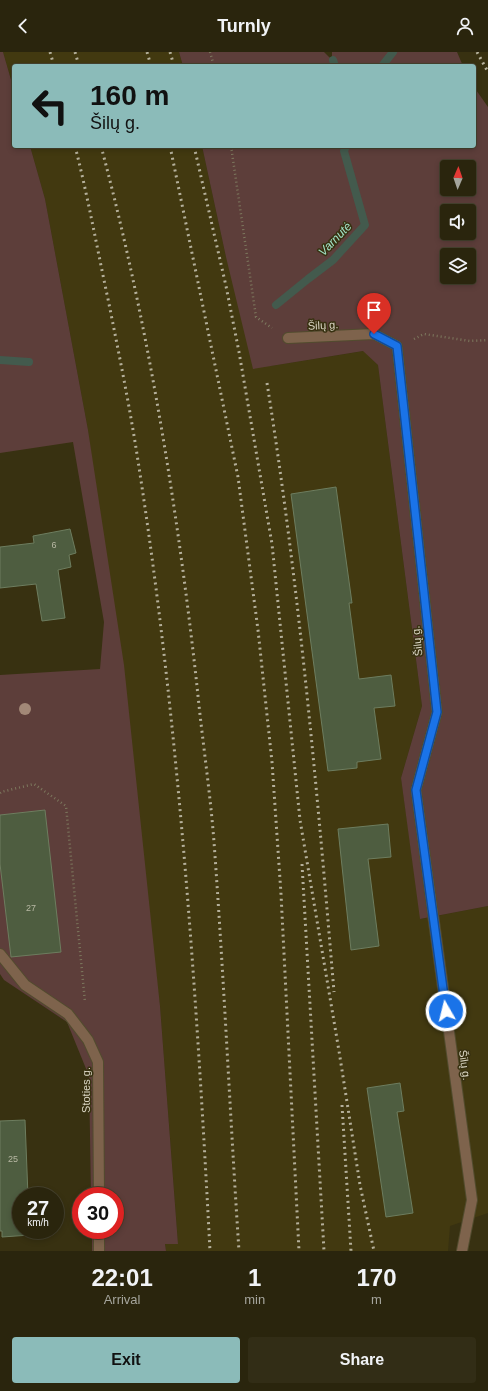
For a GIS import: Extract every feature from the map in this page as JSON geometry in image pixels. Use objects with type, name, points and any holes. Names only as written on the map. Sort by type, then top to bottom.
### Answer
[{"type":"street","name":"Šilų g.","points":[[288,338],[374,334],[397,346],[437,712],[416,790],[472,1200],[462,1251]]},
{"type":"street","name":"Stoties g.","points":[[0,954],[25,985],[68,1014],[88,1040],[98,1062],[99,1187]]},
{"type":"street","points":[[99,1239],[99,1251]]},
{"type":"path","points":[[210,52],[213,64]]},
{"type":"path","points":[[231,148],[256,317],[288,338]]},
{"type":"path","points":[[397,346],[424,334],[470,341],[488,340]]},
{"type":"path","points":[[0,793],[34,784],[66,806],[88,1040]]},
{"type":"shaded area","points":[[0,52],[3,52],[12,83],[12,148],[31,148],[45,199],[88,430],[124,665],[160,1006],[178,1244],[165,1244],[166,1251],[92,1251],[92,1239],[124,1239],[124,1187],[91,1187],[89,1076],[67,1022],[4,980],[0,974],[0,675],[100,669],[104,622],[73,442],[0,453]]},
{"type":"shaded area","points":[[3,52],[179,52],[182,64],[12,64],[12,83]]},
{"type":"shaded area","points":[[179,52],[324,52],[332,60],[332,52],[457,52],[462,64],[182,64]]},
{"type":"shaded area","points":[[476,90],[488,107],[488,906],[420,919],[401,778],[422,706],[378,365],[363,351],[253,369],[226,257],[202,148],[476,148]]},
{"type":"shaded area","points":[[31,148],[202,148],[226,257],[271,366],[364,351],[378,365],[422,706],[401,778],[421,919],[488,906],[488,1213],[450,1226],[448,1251],[166,1251],[165,1244],[178,1243],[160,1006],[88,430],[45,199]]},
{"type":"building","points":[[336,487],[352,603],[349,603],[359,679],[391,675],[395,706],[374,708],[381,759],[357,762],[357,768],[328,771],[291,494]]},
{"type":"building","points":[[70,529],[76,553],[69,555],[71,567],[58,570],[65,618],[42,621],[36,584],[0,588],[0,547],[34,543],[33,536]]},
{"type":"building","points":[[45,810],[61,952],[11,957],[0,864],[0,815]]},
{"type":"building","points":[[388,824],[391,857],[368,859],[379,946],[351,950],[338,829]]},
{"type":"building","points":[[400,1083],[404,1111],[397,1112],[413,1213],[386,1217],[367,1088]]},
{"type":"building","points":[[25,1120],[28,1187],[12,1187],[12,1236],[2,1237],[2,1231],[0,1231],[0,1121]]},
{"type":"waterway","name":"Varnutė","points":[[384,64],[393,52]]},
{"type":"waterway","points":[[333,60],[334,64]]},
{"type":"waterway","name":"Varnutė","points":[[276,305],[333,260],[365,225],[344,151],[345,148]]},
{"type":"waterway","name":"Varnutė","points":[[0,360],[29,362]]},
{"type":"railway","points":[[50,52],[53,64]]},
{"type":"railway","points":[[75,52],[78,64]]},
{"type":"railway","points":[[147,52],[150,64]]},
{"type":"railway","points":[[170,52],[173,64]]},
{"type":"railway","points":[[477,52],[488,72]]},
{"type":"railway","points":[[75,148],[130,411],[151,548],[184,849],[192,949],[210,1251]]},
{"type":"railway","points":[[102,148],[118,213],[147,347],[170,482],[189,618],[214,842],[239,1251]]},
{"type":"railway","points":[[170,148],[238,477],[258,630],[272,762],[281,894],[299,1251]]},
{"type":"railway","points":[[194,148],[226,286],[239,352],[272,544],[300,820],[360,1185],[374,1251]]},
{"type":"railway","points":[[267,383],[289,535],[298,611],[314,763],[334,992]]},
{"type":"railway","points":[[302,864],[324,1251]]},
{"type":"railway","points":[[342,1105],[351,1251]]},
{"type":"route","points":[[374,334],[397,346],[437,712],[416,790],[446,1011]]}]
